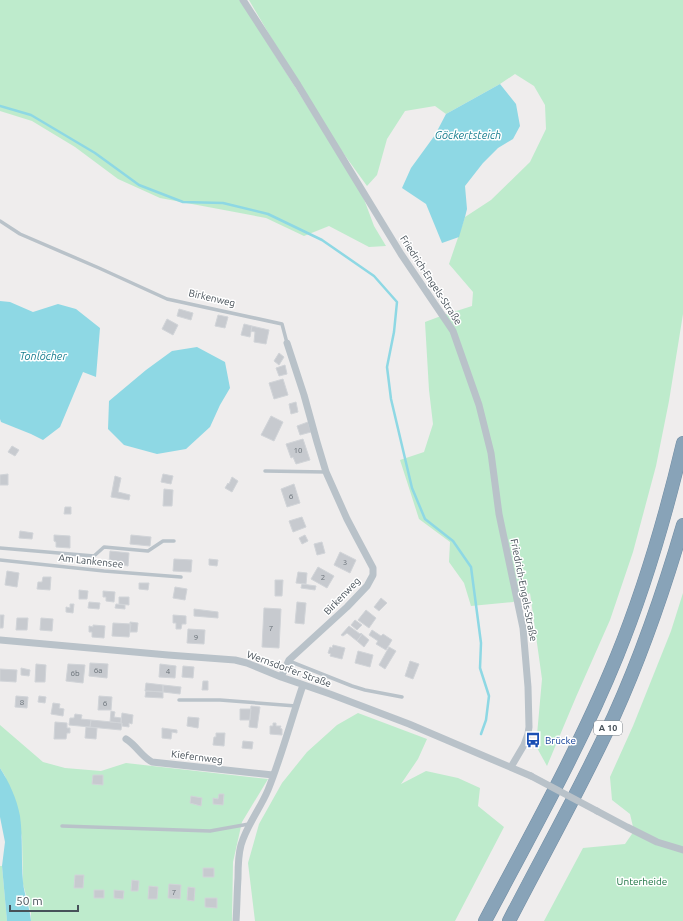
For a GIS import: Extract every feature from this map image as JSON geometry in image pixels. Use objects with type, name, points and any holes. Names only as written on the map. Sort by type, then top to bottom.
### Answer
[{"type":"highway","name":"A 10","points":[[485,921],[576,748],[617,656],[632,618],[662,525],[683,443]]},
{"type":"highway","name":"A 10","points":[[509,921],[594,758],[614,715],[637,662],[654,617],[670,572],[683,525]]},
{"type":"street","name":"Friedrich-Engels-Straße","points":[[243,0],[298,85],[401,254],[453,331],[477,399],[491,453],[499,514],[523,628],[528,687],[529,727],[524,745],[511,767]]},
{"type":"street","name":"Birkenweg","points":[[281,677],[289,660],[347,607],[367,586],[373,575],[373,568],[347,519],[326,472],[287,343]]},
{"type":"street","name":"Wernsdorfer Straße","points":[[0,640],[235,660],[247,663],[409,724],[491,760],[532,776],[657,842],[683,850]]},
{"type":"street","points":[[236,921],[238,856],[241,844],[273,776],[303,685]]},
{"type":"street","name":"Kiefernweg","points":[[126,739],[132,742],[145,758],[152,762],[273,776]]},
{"type":"lane","name":"Birkenweg","points":[[0,221],[20,234],[167,298],[282,324],[287,343]]},
{"type":"lane","points":[[265,471],[326,472]]},
{"type":"lane","name":"Am Lankensee","points":[[0,548],[94,556],[104,547],[148,551],[162,540],[174,541]]},
{"type":"lane","name":"Am Lankensee","points":[[0,560],[104,571],[181,577]]},
{"type":"lane","points":[[289,660],[359,688],[402,697]]},
{"type":"lane","points":[[179,700],[220,700],[296,706]]},
{"type":"lane","points":[[62,826],[210,831],[250,824]]},
{"type":"green space","points":[[0,0],[240,0],[361,191],[374,226],[386,246],[369,247],[329,226],[304,236],[266,218],[160,198],[118,179],[75,147],[32,121],[0,111]]},
{"type":"green space","points":[[249,0],[683,0],[683,314],[669,401],[656,466],[633,552],[610,620],[547,766],[536,746],[542,679],[530,593],[513,602],[471,606],[464,583],[449,562],[450,542],[419,519],[400,460],[424,452],[433,424],[429,390],[425,322],[472,306],[473,292],[449,264],[465,217],[491,200],[530,162],[546,129],[545,105],[534,86],[515,74],[446,114],[435,106],[405,111],[387,139],[377,175],[367,186],[320,121]]},
{"type":"green space","name":"Unterheide","points":[[683,593],[683,921],[544,921],[583,848],[625,844],[634,831],[630,814],[612,800],[610,777],[633,726],[671,631]]},
{"type":"green space","points":[[358,713],[427,739],[418,759],[401,784],[426,771],[458,778],[480,788],[478,806],[504,827],[455,921],[255,921],[248,863],[259,824],[282,783],[307,752],[337,725]]},
{"type":"green space","points":[[0,725],[43,762],[65,768],[101,771],[126,763],[268,779],[242,822],[233,862],[232,921],[31,921],[31,913],[23,884],[22,837],[5,776],[0,768]]},
{"type":"green space","points":[[0,866],[2,866],[7,921],[0,921]]},
{"type":"water","name":"Göckertsteich","points":[[500,84],[516,104],[520,126],[513,139],[498,148],[483,163],[465,186],[467,209],[459,237],[442,243],[426,204],[402,188],[411,168],[435,135],[446,114]]},
{"type":"water","name":"Tonlöcher","points":[[0,301],[10,302],[33,312],[58,304],[76,309],[100,328],[96,377],[83,372],[60,427],[43,440],[1,422],[0,419]]},
{"type":"water","points":[[197,347],[225,362],[230,388],[210,427],[186,449],[157,454],[124,445],[108,429],[109,401],[146,370],[172,351]]},
{"type":"water","points":[[0,768],[17,803],[20,816],[23,882],[31,921],[7,921],[2,866],[5,842],[0,817]]},
{"type":"building","points":[[179,309],[193,313],[191,320],[177,316]]},
{"type":"building","points":[[218,315],[228,317],[225,328],[215,326]]},
{"type":"building","points":[[167,319],[178,325],[173,335],[162,329]]},
{"type":"building","points":[[244,324],[252,326],[250,337],[241,335]]},
{"type":"building","points":[[252,326],[269,330],[266,344],[254,342],[255,332],[251,331]]},
{"type":"building","points":[[279,353],[284,357],[279,365],[274,361]]},
{"type":"building","points":[[285,365],[287,374],[279,376],[276,368]]},
{"type":"building","points":[[283,379],[288,395],[274,399],[269,383]]},
{"type":"building","points":[[296,402],[298,412],[291,414],[289,404]]},
{"type":"building","points":[[271,416],[283,422],[274,441],[261,435]]},
{"type":"building","points":[[308,422],[311,432],[300,435],[297,426]]},
{"type":"building","points":[[303,439],[310,460],[296,464],[293,457],[291,458],[286,444]]},
{"type":"building","points":[[12,446],[19,450],[15,456],[8,452]]},
{"type":"building","points":[[8,474],[8,485],[0,485],[0,475]]},
{"type":"building","points":[[163,474],[173,476],[171,484],[161,482]]},
{"type":"building","points":[[115,476],[121,478],[118,492],[130,495],[129,500],[111,497]]},
{"type":"building","points":[[232,477],[238,481],[232,492],[225,488],[228,483],[229,484]]},
{"type":"building","points":[[294,484],[300,503],[287,507],[281,489]]},
{"type":"building","points":[[164,489],[173,490],[172,506],[163,506]]},
{"type":"building","points":[[65,507],[71,507],[71,514],[64,514]]},
{"type":"building","points":[[302,517],[306,527],[293,532],[289,521]]},
{"type":"building","points":[[20,531],[33,533],[32,539],[19,538]]},
{"type":"building","points":[[54,535],[70,536],[70,548],[56,547]]},
{"type":"building","points":[[131,535],[151,537],[150,546],[130,544]]},
{"type":"building","points":[[305,535],[308,541],[302,544],[299,538]]},
{"type":"building","points":[[322,542],[325,553],[317,555],[314,544]]},
{"type":"building","points":[[110,551],[129,553],[128,566],[109,563]]},
{"type":"building","points":[[340,552],[356,560],[350,573],[334,565]]},
{"type":"building","points":[[174,559],[192,560],[191,572],[173,571]]},
{"type":"building","points":[[209,559],[218,560],[217,566],[209,565]]},
{"type":"building","points":[[318,567],[334,576],[327,588],[311,579]]},
{"type":"building","points":[[7,571],[19,573],[17,587],[5,585]]},
{"type":"building","points":[[298,572],[307,573],[306,584],[296,583]]},
{"type":"building","points":[[43,577],[51,577],[50,590],[37,589],[38,582],[42,582]]},
{"type":"building","points":[[275,580],[283,580],[282,596],[275,596]]},
{"type":"building","points":[[139,583],[149,583],[148,590],[139,589]]},
{"type":"building","points":[[302,584],[316,586],[315,590],[301,588]]},
{"type":"building","points":[[175,587],[187,589],[185,600],[173,598]]},
{"type":"building","points":[[79,590],[88,591],[87,599],[79,599]]},
{"type":"building","points":[[103,591],[115,592],[114,602],[106,601],[106,597],[103,597]]},
{"type":"building","points":[[119,597],[129,597],[129,605],[119,604]]},
{"type":"building","points":[[381,598],[387,603],[379,611],[374,607]]},
{"type":"building","points":[[89,602],[100,603],[99,609],[88,608]]},
{"type":"building","points":[[297,602],[306,603],[304,624],[295,623]]},
{"type":"building","points":[[70,604],[74,604],[73,613],[66,612],[66,607],[70,608]]},
{"type":"building","points":[[116,604],[125,605],[125,609],[115,608]]},
{"type":"building","points":[[264,608],[281,609],[279,648],[262,647]]},
{"type":"building","points":[[194,609],[218,612],[218,618],[194,616]]},
{"type":"building","points":[[366,610],[376,618],[369,628],[358,620]]},
{"type":"building","points":[[0,615],[4,615],[3,628],[0,628]]},
{"type":"building","points":[[173,615],[186,616],[186,624],[182,624],[181,629],[176,629],[176,623],[173,623]]},
{"type":"building","points":[[17,618],[28,618],[27,630],[16,630]]},
{"type":"building","points":[[41,618],[53,619],[52,631],[40,630]]},
{"type":"building","points":[[355,620],[362,625],[357,630],[351,625]]},
{"type":"building","points":[[130,622],[138,623],[137,632],[130,632]]},
{"type":"building","points":[[113,623],[131,624],[129,637],[112,636]]},
{"type":"building","points":[[93,625],[105,626],[104,638],[92,637],[92,632],[89,632],[89,626],[93,627]]},
{"type":"building","points":[[349,626],[362,634],[357,641],[347,633],[343,636],[341,635]]},
{"type":"building","points":[[188,629],[205,630],[204,644],[187,643]]},
{"type":"building","points":[[372,630],[381,636],[383,634],[392,640],[386,650],[376,644],[378,641],[369,635]]},
{"type":"building","points":[[362,634],[369,640],[364,647],[357,641]]},
{"type":"building","points":[[333,645],[345,648],[342,659],[330,656],[331,654],[328,653],[330,647],[332,648]]},
{"type":"building","points":[[389,647],[396,651],[385,669],[379,665]]},
{"type":"building","points":[[358,651],[373,655],[370,667],[355,663]]},
{"type":"building","points":[[410,661],[419,664],[413,679],[405,676]]},
{"type":"building","points":[[90,663],[108,664],[107,678],[89,676]]},
{"type":"building","points":[[36,664],[46,665],[45,682],[35,682]]},
{"type":"building","points":[[68,664],[85,665],[83,683],[66,681]]},
{"type":"building","points":[[160,664],[176,666],[175,678],[159,677]]},
{"type":"building","points":[[183,666],[194,667],[193,678],[182,677]]},
{"type":"building","points":[[21,668],[30,670],[29,676],[21,675]]},
{"type":"building","points":[[0,669],[17,670],[16,682],[0,681]]},
{"type":"building","points":[[203,681],[208,681],[208,690],[202,690]]},
{"type":"building","points":[[146,683],[163,685],[163,692],[145,691]]},
{"type":"building","points":[[163,685],[181,687],[180,694],[163,692]]},
{"type":"building","points":[[146,691],[163,692],[163,698],[145,697]]},
{"type":"building","points":[[16,696],[28,697],[27,708],[15,707]]},
{"type":"building","points":[[39,696],[46,697],[45,703],[38,702]]},
{"type":"building","points":[[99,696],[112,697],[111,710],[98,710]]},
{"type":"building","points":[[53,703],[60,704],[59,708],[64,709],[63,716],[51,714]]},
{"type":"building","points":[[251,706],[260,707],[257,728],[249,727]]},
{"type":"building","points":[[240,709],[251,709],[250,720],[240,720]]},
{"type":"building","points":[[111,711],[115,712],[114,717],[121,718],[121,723],[110,722]]},
{"type":"building","points":[[122,713],[133,715],[132,724],[129,723],[129,727],[122,726]]},
{"type":"building","points":[[75,714],[82,715],[81,719],[91,720],[90,727],[69,725],[70,718],[74,718]]},
{"type":"building","points":[[188,717],[199,718],[198,728],[187,726]]},
{"type":"building","points":[[91,720],[122,723],[121,730],[90,727]]},
{"type":"building","points":[[55,722],[67,723],[67,728],[70,728],[70,733],[67,733],[66,739],[54,739]]},
{"type":"building","points":[[273,723],[276,723],[276,726],[281,726],[280,728],[282,729],[282,735],[270,734],[270,726],[273,726]]},
{"type":"building","points":[[86,727],[97,728],[96,739],[85,738]]},
{"type":"building","points":[[162,728],[177,730],[177,733],[172,732],[171,739],[162,738]]},
{"type":"building","points":[[216,733],[225,733],[224,746],[213,745]]},
{"type":"building","points":[[243,741],[253,742],[252,749],[242,748]]},
{"type":"building","points":[[93,775],[103,775],[103,785],[92,784]]},
{"type":"building","points":[[219,794],[224,794],[223,805],[213,804],[213,798],[218,799]]},
{"type":"building","points":[[191,796],[202,798],[201,806],[190,803]]},
{"type":"building","points":[[203,868],[214,868],[214,877],[203,877]]},
{"type":"building","points":[[75,875],[84,875],[83,888],[74,888]]},
{"type":"building","points":[[132,880],[139,881],[138,891],[131,891]]},
{"type":"building","points":[[169,884],[181,885],[180,899],[168,898]]},
{"type":"building","points":[[149,886],[158,887],[157,899],[148,899]]},
{"type":"building","points":[[188,887],[195,888],[194,901],[187,900]]},
{"type":"building","points":[[94,890],[104,890],[104,898],[94,898]]},
{"type":"building","points":[[114,890],[124,891],[123,899],[114,898]]},
{"type":"building","points":[[205,898],[217,898],[217,908],[205,907]]},
{"type":"waterway","points":[[0,106],[31,115],[95,153],[139,185],[183,202],[223,203],[268,214],[322,240],[374,276],[397,302],[394,332],[387,367],[391,399],[412,488],[425,519],[453,541],[471,567],[481,643],[480,668],[489,696],[486,720],[481,734]]},
{"type":"place","name":"Brücke","points":[[533,740]]}]
